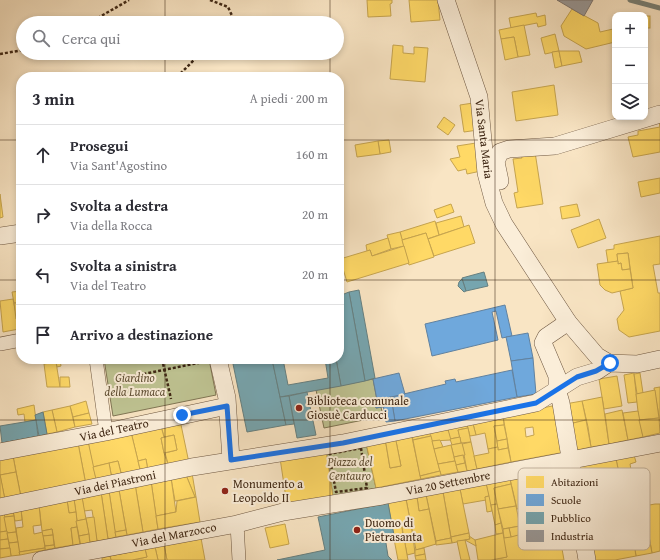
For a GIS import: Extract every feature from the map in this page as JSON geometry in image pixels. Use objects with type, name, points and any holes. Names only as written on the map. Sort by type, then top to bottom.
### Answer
[{"type":"street","name":"Via Santa Maria","points":[[446,0],[479,97],[486,173],[494,203],[504,224],[568,322],[597,356],[610,363]]},
{"type":"street","points":[[494,203],[500,182],[496,162],[500,152],[509,149],[555,146],[660,114]]},
{"type":"street","points":[[0,236],[16,234]]},
{"type":"street","points":[[568,322],[546,336],[543,343],[557,376],[557,389],[561,403],[572,468]]},
{"type":"street","points":[[0,344],[16,341]]},
{"type":"street","points":[[610,363],[637,364],[660,359]]},
{"type":"street","name":"Via dei Piastroni","points":[[0,507],[231,460],[343,443],[536,403],[577,377],[596,371],[610,363]]},
{"type":"street","points":[[97,364],[106,432]]},
{"type":"street","points":[[215,364],[227,406],[231,460]]},
{"type":"street","name":"Via del Teatro","points":[[0,452],[106,432],[227,406]]},
{"type":"street","name":"Via 20 Settembre","points":[[529,468],[660,443]]},
{"type":"street","name":"Via 20 Settembre","points":[[237,524],[283,512],[382,496],[518,470]]},
{"type":"street","points":[[237,524],[240,560]]},
{"type":"street","name":"Via del Marzocco","points":[[40,560],[237,524]]},
{"type":"street","points":[[585,550],[587,560]]},
{"type":"path","points":[[101,16],[129,0]]},
{"type":"path","points":[[210,0],[228,7],[232,16]]},
{"type":"path","points":[[0,54],[16,51]]},
{"type":"path","points":[[181,72],[193,60]]},
{"type":"path","points":[[163,364],[171,399]]},
{"type":"path","points":[[113,380],[194,364]]},
{"type":"path","points":[[361,448],[367,488],[350,490],[336,492],[330,454],[361,448]]},
{"type":"green space","name":"Giardino della Lumaca","points":[[105,364],[210,364],[216,395],[113,416]]},
{"type":"green space","points":[[373,379],[377,400],[375,400],[376,408],[381,407],[383,416],[324,428],[316,390]]},
{"type":"green space","name":"Piazza del Centauro","points":[[366,443],[376,488],[333,497],[326,450]]},
{"type":"building: Abitazioni","points":[[367,0],[392,0],[392,3],[390,4],[391,16],[368,17]]},
{"type":"building: Abitazioni","points":[[409,0],[438,0],[440,20],[411,22]]},
{"type":"building: Abitazioni","points":[[572,9],[598,23],[600,32],[612,29],[612,43],[586,49],[564,36],[561,26]]},
{"type":"building: Abitazioni","points":[[536,13],[537,17],[545,15],[546,25],[538,27],[537,23],[511,28],[509,18]]},
{"type":"building: Abitazioni","points":[[648,16],[650,16],[650,28],[648,28]]},
{"type":"building: Abitazioni","points":[[524,25],[530,55],[518,57],[514,37],[501,39],[499,30]]},
{"type":"building: Abitazioni","points":[[555,34],[559,51],[545,54],[541,38]]},
{"type":"building: Abitazioni","points":[[514,37],[518,57],[505,60],[501,39]]},
{"type":"building: Abitazioni","points":[[393,45],[403,46],[403,53],[414,54],[414,47],[428,48],[425,82],[390,79]]},
{"type":"building: Abitazioni","points":[[559,51],[562,66],[555,68],[552,52]]},
{"type":"building: Abitazioni","points":[[559,51],[579,51],[582,62],[562,66]]},
{"type":"building: Abitazioni","points":[[554,85],[558,115],[516,121],[512,92]]},
{"type":"building: Abitazioni","points":[[473,103],[478,130],[464,132],[460,105]]},
{"type":"building: Abitazioni","points":[[444,117],[455,125],[448,135],[437,127]]},
{"type":"building: Abitazioni","points":[[660,127],[660,152],[633,157],[628,137],[638,135],[638,131]]},
{"type":"building: Abitazioni","points":[[389,140],[391,152],[380,154],[378,141]]},
{"type":"building: Abitazioni","points":[[378,141],[380,154],[357,157],[355,145]]},
{"type":"building: Abitazioni","points":[[476,143],[481,171],[467,174],[466,169],[458,171],[450,159],[460,157],[457,146]]},
{"type":"building: Abitazioni","points":[[535,152],[543,204],[517,208],[514,193],[518,192],[513,159],[522,158],[521,154]]},
{"type":"building: Abitazioni","points":[[660,178],[660,193],[641,197],[638,182]]},
{"type":"building: Abitazioni","points":[[0,194],[3,217],[0,218]]},
{"type":"building: Abitazioni","points":[[451,204],[454,212],[437,218],[434,210]]},
{"type":"building: Abitazioni","points":[[577,204],[580,216],[562,219],[560,207]]},
{"type":"building: Abitazioni","points":[[461,216],[464,227],[439,235],[436,223]]},
{"type":"building: Abitazioni","points":[[599,219],[606,238],[578,248],[571,230]]},
{"type":"building: Abitazioni","points":[[435,221],[439,235],[427,239],[426,233],[402,240],[400,232]]},
{"type":"building: Abitazioni","points":[[469,225],[475,243],[434,256],[428,239]]},
{"type":"building: Abitazioni","points":[[400,232],[404,246],[391,249],[387,235]]},
{"type":"building: Abitazioni","points":[[426,233],[434,257],[409,265],[402,240]]},
{"type":"building: Abitazioni","points":[[660,236],[660,264],[653,265],[658,293],[660,293],[660,331],[629,337],[619,330],[617,319],[624,310],[620,291],[633,288],[628,253],[617,254],[618,261],[608,263],[606,250],[614,249],[614,245]]},
{"type":"building: Abitazioni","points":[[388,238],[391,249],[372,256],[370,250],[367,251],[366,245]]},
{"type":"building: Abitazioni","points":[[404,246],[409,263],[347,282],[344,272],[344,258],[370,250],[372,256]]},
{"type":"building: Abitazioni","points":[[628,253],[630,269],[622,270],[621,263],[618,264],[617,254]]},
{"type":"building: Abitazioni","points":[[618,261],[618,264],[621,263],[622,270],[630,269],[633,288],[612,293],[605,290],[600,285],[597,264]]},
{"type":"building: Abitazioni","points":[[12,292],[16,292],[16,303],[14,303]]},
{"type":"building: Abitazioni","points":[[13,299],[16,314],[16,330],[3,332],[0,301]]},
{"type":"building: Abitazioni","points":[[14,303],[16,303],[16,319]]},
{"type":"building: Abitazioni","points":[[44,364],[56,364],[60,387],[47,387]]},
{"type":"building: Abitazioni","points":[[56,364],[61,364],[61,366],[57,367]]},
{"type":"building: Abitazioni","points":[[634,373],[637,402],[628,403],[624,375]]},
{"type":"building: Abitazioni","points":[[640,373],[643,393],[637,394],[634,374]]},
{"type":"building: Abitazioni","points":[[617,376],[622,406],[604,409],[599,379]]},
{"type":"building: Abitazioni","points":[[60,377],[69,377],[70,387],[60,387]]},
{"type":"building: Abitazioni","points":[[660,387],[660,422],[654,388]]},
{"type":"building: Abitazioni","points":[[655,390],[659,418],[639,420],[636,394]]},
{"type":"building: Abitazioni","points":[[602,397],[609,444],[591,447],[582,401]]},
{"type":"building: Abitazioni","points":[[86,401],[89,413],[73,417],[70,406]]},
{"type":"building: Abitazioni","points":[[582,401],[586,420],[569,424],[565,404]]},
{"type":"building: Abitazioni","points":[[34,405],[36,420],[25,422],[24,414],[18,415],[17,409]]},
{"type":"building: Abitazioni","points":[[557,405],[565,452],[511,462],[503,416]],"holes":[[[533,427],[534,435],[526,437],[525,428]]]},
{"type":"building: Abitazioni","points":[[70,406],[75,427],[57,432],[52,410]]},
{"type":"building: Abitazioni","points":[[52,410],[57,432],[47,434],[43,412]]},
{"type":"building: Abitazioni","points":[[622,410],[628,440],[609,444],[605,414]]},
{"type":"building: Abitazioni","points":[[638,411],[643,437],[628,440],[623,413]]},
{"type":"building: Abitazioni","points":[[89,413],[92,424],[75,427],[73,417]]},
{"type":"building: Abitazioni","points":[[503,416],[504,425],[494,426],[498,447],[488,449],[485,433],[476,435],[473,424]]},
{"type":"building: Abitazioni","points":[[659,418],[660,433],[643,437],[639,420]]},
{"type":"building: Abitazioni","points":[[180,420],[189,463],[169,467],[165,453],[177,450],[174,435],[164,437],[161,425]]},
{"type":"building: Abitazioni","points":[[586,420],[591,447],[573,451],[569,424]]},
{"type":"building: Abitazioni","points":[[160,423],[164,437],[161,438],[164,453],[169,467],[148,471],[146,459],[138,461],[131,432]]},
{"type":"building: Abitazioni","points":[[473,424],[476,435],[470,436],[467,425]]},
{"type":"building: Abitazioni","points":[[467,425],[468,428],[458,430],[460,437],[450,439],[447,426]]},
{"type":"building: Abitazioni","points":[[504,425],[507,439],[497,441],[494,426]]},
{"type":"building: Abitazioni","points":[[447,426],[451,440],[432,441],[428,430]]},
{"type":"building: Abitazioni","points":[[468,428],[471,442],[461,443],[458,430]]},
{"type":"building: Abitazioni","points":[[428,430],[431,436],[413,440],[411,433]]},
{"type":"building: Abitazioni","points":[[131,432],[141,473],[122,477],[118,461],[93,467],[88,442]]},
{"type":"building: Abitazioni","points":[[411,433],[421,479],[376,488],[366,443],[385,438],[390,468],[401,466],[395,436]]},
{"type":"building: Abitazioni","points":[[174,435],[177,450],[164,453],[161,438]]},
{"type":"building: Abitazioni","points":[[395,436],[401,466],[390,468],[385,438]]},
{"type":"building: Abitazioni","points":[[431,436],[440,471],[420,476],[413,440]]},
{"type":"building: Abitazioni","points":[[460,437],[461,443],[452,445],[450,439]]},
{"type":"building: Abitazioni","points":[[507,439],[508,448],[498,450],[497,441]]},
{"type":"building: Abitazioni","points":[[440,440],[443,447],[434,449],[432,441]]},
{"type":"building: Abitazioni","points":[[88,441],[97,483],[86,485],[78,443]]},
{"type":"building: Abitazioni","points":[[471,442],[477,469],[467,471],[462,444]]},
{"type":"building: Abitazioni","points":[[78,443],[86,485],[21,497],[13,456]]},
{"type":"building: Abitazioni","points":[[462,443],[465,455],[454,457],[451,445]]},
{"type":"building: Abitazioni","points":[[451,445],[455,461],[438,464],[434,449]]},
{"type":"building: Abitazioni","points":[[498,447],[498,450],[508,448],[511,462],[477,469],[474,456],[489,453],[488,449]]},
{"type":"building: Abitazioni","points":[[326,450],[333,497],[287,505],[280,458]]},
{"type":"building: Abitazioni","points":[[463,455],[465,463],[456,465],[454,457]]},
{"type":"building: Abitazioni","points":[[634,455],[636,462],[630,464],[631,468],[618,468],[616,459]]},
{"type":"building: Abitazioni","points":[[13,456],[16,472],[0,475],[0,458]]},
{"type":"building: Abitazioni","points":[[146,459],[148,471],[141,473],[138,461]]},
{"type":"building: Abitazioni","points":[[616,459],[618,468],[576,468]]},
{"type":"building: Abitazioni","points":[[118,461],[122,477],[112,479],[109,463]]},
{"type":"building: Abitazioni","points":[[455,461],[458,472],[441,475],[438,464]]},
{"type":"building: Abitazioni","points":[[109,463],[112,479],[97,483],[93,467]]},
{"type":"building: Abitazioni","points":[[465,463],[467,471],[458,472],[456,465]]},
{"type":"building: Abitazioni","points":[[440,471],[441,475],[421,479],[420,476]]},
{"type":"building: Abitazioni","points":[[16,472],[21,497],[5,500],[0,475]]},
{"type":"building: Abitazioni","points":[[192,473],[196,497],[186,475]]},
{"type":"building: Abitazioni","points":[[0,474],[5,500],[0,501]]},
{"type":"building: Abitazioni","points":[[186,475],[195,497],[175,501],[171,478]]},
{"type":"building: Abitazioni","points":[[518,477],[518,509],[517,509],[510,479]]},
{"type":"building: Abitazioni","points":[[171,478],[176,512],[156,516],[151,481]]},
{"type":"building: Abitazioni","points":[[510,479],[511,484],[494,488],[497,504],[490,505],[486,483]]},
{"type":"building: Abitazioni","points":[[151,481],[158,529],[143,532],[135,484]]},
{"type":"building: Abitazioni","points":[[486,483],[489,496],[485,497],[486,500],[463,504],[460,489]]},
{"type":"building: Abitazioni","points":[[135,484],[143,532],[127,535],[119,490]]},
{"type":"building: Abitazioni","points":[[511,484],[516,506],[498,509],[494,488]]},
{"type":"building: Abitazioni","points":[[460,489],[469,533],[451,537],[443,492]]},
{"type":"building: Abitazioni","points":[[119,490],[126,530],[115,532],[109,491]]},
{"type":"building: Abitazioni","points":[[109,491],[116,537],[108,539],[101,492]]},
{"type":"building: Abitazioni","points":[[101,492],[108,539],[97,541],[92,510],[84,511],[82,497]]},
{"type":"building: Abitazioni","points":[[443,492],[451,538],[436,541],[426,495]]},
{"type":"building: Abitazioni","points":[[426,495],[429,509],[419,511],[417,497]]},
{"type":"building: Abitazioni","points":[[489,496],[492,511],[487,512],[485,497]]},
{"type":"building: Abitazioni","points":[[82,497],[86,519],[77,521],[74,499]]},
{"type":"building: Abitazioni","points":[[196,497],[200,522],[158,529],[156,516],[176,512],[177,501]]},
{"type":"building: Abitazioni","points":[[417,497],[419,511],[429,509],[436,544],[416,550],[406,499]]},
{"type":"building: Abitazioni","points":[[74,499],[76,512],[69,513],[67,500]]},
{"type":"building: Abitazioni","points":[[406,499],[411,525],[402,527],[403,537],[394,539],[388,503]]},
{"type":"building: Abitazioni","points":[[67,500],[69,513],[76,512],[77,527],[71,528],[73,545],[55,548],[52,529],[42,531],[39,505]]},
{"type":"building: Abitazioni","points":[[497,504],[501,523],[495,525],[491,505]]},
{"type":"building: Abitazioni","points":[[660,504],[660,551],[652,553],[650,541],[650,505]]},
{"type":"building: Abitazioni","points":[[39,505],[41,525],[33,526],[34,534],[43,532],[45,548],[19,552],[16,528],[23,527],[21,509]]},
{"type":"building: Abitazioni","points":[[516,506],[518,526],[503,529],[498,509]]},
{"type":"building: Abitazioni","points":[[21,509],[22,520],[15,521],[13,511]]},
{"type":"building: Abitazioni","points":[[13,511],[14,516],[4,517],[4,512]]},
{"type":"building: Abitazioni","points":[[4,512],[7,531],[0,532],[0,513]]},
{"type":"building: Abitazioni","points":[[14,516],[16,532],[7,533],[4,517]]},
{"type":"building: Abitazioni","points":[[94,517],[97,541],[90,542],[86,518]]},
{"type":"building: Abitazioni","points":[[86,519],[89,534],[79,536],[76,521]]},
{"type":"building: Abitazioni","points":[[501,523],[503,533],[496,534],[495,525]]},
{"type":"building: Abitazioni","points":[[285,524],[289,544],[270,548],[265,528]]},
{"type":"building: Abitazioni","points":[[411,525],[413,537],[404,538],[402,527]]},
{"type":"building: Abitazioni","points":[[518,526],[518,535],[511,537],[509,528]]},
{"type":"building: Abitazioni","points":[[77,527],[80,544],[73,545],[71,528]]},
{"type":"building: Abitazioni","points":[[509,528],[511,537],[504,538],[503,529]]},
{"type":"building: Abitazioni","points":[[52,529],[53,535],[43,536],[42,531]]},
{"type":"building: Abitazioni","points":[[126,530],[127,535],[116,537],[115,532]]},
{"type":"building: Abitazioni","points":[[7,531],[8,539],[0,540],[0,532]]},
{"type":"building: Abitazioni","points":[[16,532],[18,542],[9,543],[7,533]]},
{"type":"building: Abitazioni","points":[[469,533],[470,539],[452,543],[451,537]]},
{"type":"building: Abitazioni","points":[[503,533],[507,557],[491,560],[478,560],[475,540]]},
{"type":"building: Abitazioni","points":[[89,534],[90,545],[81,547],[79,536]]},
{"type":"building: Abitazioni","points":[[53,535],[54,545],[45,546],[43,536]]},
{"type":"building: Abitazioni","points":[[518,535],[518,550],[562,550],[564,560],[491,560],[507,557],[502,538]]},
{"type":"building: Abitazioni","points":[[469,536],[475,540],[476,546],[465,540],[470,539]]},
{"type":"building: Abitazioni","points":[[413,537],[415,553],[407,555],[404,538]]},
{"type":"building: Abitazioni","points":[[201,538],[205,560],[167,560],[164,545]]},
{"type":"building: Abitazioni","points":[[404,538],[408,560],[398,560],[394,539]]},
{"type":"building: Abitazioni","points":[[451,538],[452,543],[436,545],[436,541]]},
{"type":"building: Abitazioni","points":[[8,539],[10,548],[0,549],[0,540]]},
{"type":"building: Abitazioni","points":[[465,540],[470,560],[461,560],[457,541]]},
{"type":"building: Abitazioni","points":[[18,542],[20,555],[11,556],[9,543]]},
{"type":"building: Abitazioni","points":[[650,542],[652,553],[636,556],[635,550],[650,550]]},
{"type":"building: Abitazioni","points":[[54,545],[55,548],[45,550],[45,546]]},
{"type":"building: Abitazioni","points":[[164,545],[167,560],[158,560],[155,547]]},
{"type":"building: Abitazioni","points":[[155,547],[158,560],[132,560],[147,557],[145,549]]},
{"type":"building: Abitazioni","points":[[10,548],[11,556],[0,558],[0,549]]},
{"type":"building: Abitazioni","points":[[45,548],[45,550],[20,555],[19,552]]},
{"type":"building: Abitazioni","points":[[424,548],[425,554],[415,556],[415,550]]},
{"type":"building: Abitazioni","points":[[145,549],[147,557],[132,560],[111,560],[110,556]]},
{"type":"building: Abitazioni","points":[[590,550],[635,550],[636,556],[615,560],[592,560]]},
{"type":"building: Abitazioni","points":[[425,554],[426,560],[416,560],[415,556]]},
{"type":"building: Abitazioni","points":[[110,556],[111,560],[102,560],[102,558]]},
{"type":"building: Scuole","points":[[505,305],[512,336],[502,338],[496,311],[492,312],[498,340],[432,356],[425,324]]},
{"type":"building: Scuole","points":[[528,333],[533,358],[511,361],[506,337]]},
{"type":"building: Scuole","points":[[533,358],[536,394],[517,397],[511,361]]},
{"type":"building: Scuole","points":[[512,370],[517,397],[395,421],[391,397],[446,384],[445,381],[455,379],[456,382]]},
{"type":"building: Scuole","points":[[399,373],[405,394],[377,400],[373,379]]},
{"type":"building: Scuole","points":[[391,397],[395,421],[386,422],[382,399]]},
{"type":"building: Scuole","points":[[382,399],[383,407],[376,408],[374,400]]},
{"type":"building: Pubblico","points":[[484,272],[488,286],[466,291],[462,278]]},
{"type":"building: Pubblico","points":[[462,279],[466,291],[464,292],[458,286]]},
{"type":"building: Pubblico","points":[[359,290],[375,378],[365,381],[349,292]]},
{"type":"building: Pubblico","points":[[349,292],[365,381],[341,386],[337,364],[344,364],[344,294]]},
{"type":"building: Pubblico","points":[[233,364],[273,364],[286,425],[247,432]]},
{"type":"building: Pubblico","points":[[273,364],[284,364],[288,385],[328,378],[326,364],[337,364],[341,386],[280,397]]},
{"type":"building: Pubblico","points":[[307,392],[316,435],[297,438],[289,396]]},
{"type":"building: Pubblico","points":[[289,396],[294,424],[286,425],[280,397]]},
{"type":"building: Pubblico","points":[[43,412],[47,434],[39,436],[35,415]]},
{"type":"building: Pubblico","points":[[36,420],[38,436],[2,443],[0,426]]},
{"type":"building: Pubblico","name":"Duomo di Pietrasanta","points":[[388,503],[394,535],[385,537],[388,556],[392,560],[277,560],[325,550],[318,517]]},
{"type":"building: Industria","points":[[557,0],[593,0],[584,16]]},
{"type":"waterway","points":[[630,0],[660,8]]},
{"type":"place","name":"Biblioteca comunale Giosuè Carducci","points":[[299,408]]},
{"type":"place","name":"Monumento a Leopoldo II","points":[[225,491]]},
{"type":"place","name":"Duomo di Pietrasanta","points":[[357,530]]},
{"type":"route","points":[[182,415],[227,406],[231,460],[343,443],[536,403],[577,377],[596,371],[610,363]]}]
